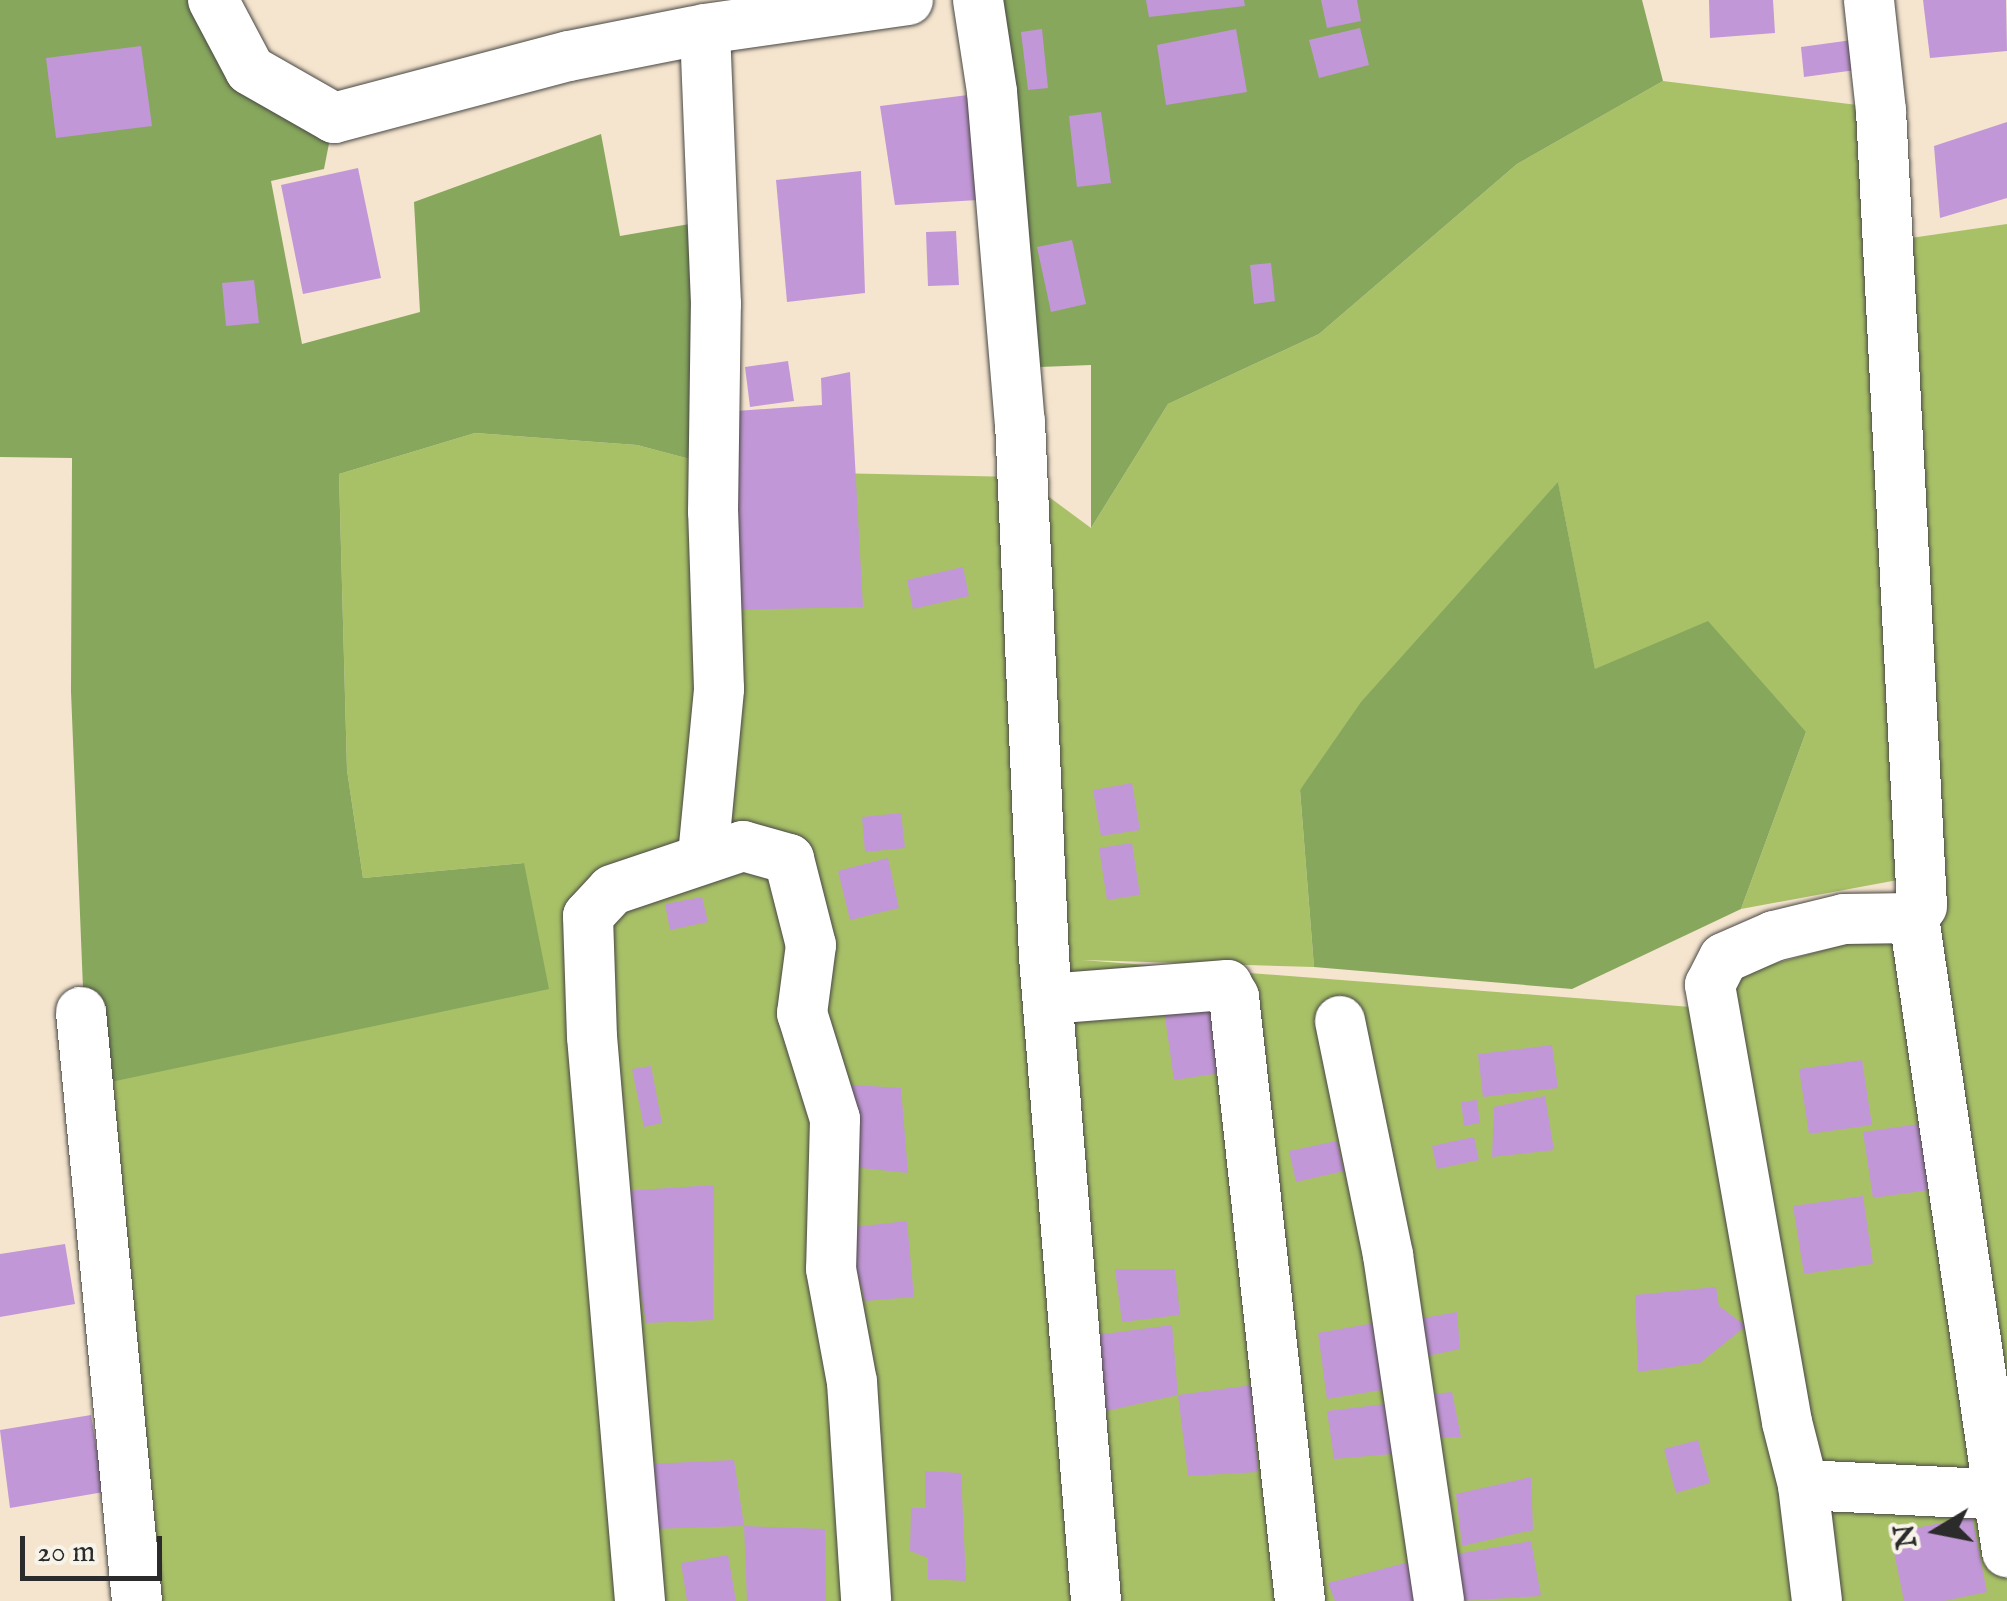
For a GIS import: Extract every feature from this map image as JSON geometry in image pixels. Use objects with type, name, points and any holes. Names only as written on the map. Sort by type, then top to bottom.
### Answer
[{"type":"street","points":[[213,0],[250,70],[334,118],[570,56],[705,29],[908,0]]},
{"type":"street","points":[[978,0],[992,92],[1020,422],[1048,1000],[1096,1601]]},
{"type":"street","points":[[1869,0],[1881,111],[1922,906],[1914,918],[2004,1496],[2007,1552]]},
{"type":"street","points":[[703,856],[719,689],[713,512],[716,304],[705,29]]},
{"type":"street","points":[[640,1601],[592,1037],[588,916],[612,890],[703,856],[743,846],[789,858],[811,945],[802,1013],[835,1120],[831,1270],[852,1382],[866,1601]]},
{"type":"street","points":[[1817,1601],[1803,1485],[1787,1422],[1710,985],[1724,958],[1774,936],[1844,918],[1914,918]]},
{"type":"street","points":[[1048,1000],[1226,985],[1234,998],[1241,1026],[1300,1601]]},
{"type":"street","points":[[81,1012],[137,1601]]},
{"type":"street","points":[[1340,1021],[1388,1255],[1438,1601]]},
{"type":"street","points":[[1803,1485],[2004,1496]]},
{"type":"green space","points":[[0,0],[213,0],[334,118],[324,169],[271,181],[302,344],[420,312],[414,202],[601,134],[620,236],[707,221],[735,471],[637,445],[475,433],[339,474],[347,770],[363,878],[524,863],[549,989],[87,1087],[71,692],[72,458],[0,457]]},
{"type":"green space","points":[[997,0],[1642,0],[1663,81],[1517,164],[1319,334],[1168,404],[1091,528],[1091,365],[1040,367]]},
{"type":"green space","points":[[1663,81],[1890,109],[1897,240],[2007,224],[2007,1601],[137,1601],[87,1087],[524,863],[363,878],[347,770],[339,474],[475,433],[637,445],[735,471],[1022,477],[1091,528],[1168,404],[1319,334],[1517,164]],"holes":[[[1558,483],[1595,670],[1806,732],[1741,909],[1930,874],[1891,932],[1728,976],[1730,1010],[1082,960],[1314,967],[1300,790]]]},
{"type":"green space","points":[[1558,482],[1595,669],[1708,621],[1806,732],[1741,909],[1572,989],[1314,967],[1300,790],[1361,702]]},
{"type":"building","points":[[1146,0],[1244,0],[1245,6],[1149,17]]},
{"type":"building","points":[[1321,0],[1357,0],[1361,21],[1327,28]]},
{"type":"building","points":[[1709,0],[1773,0],[1775,33],[1710,38]]},
{"type":"building","points":[[1923,0],[2006,0],[2007,51],[1930,58]]},
{"type":"building","points":[[1360,28],[1369,65],[1319,78],[1309,40]]},
{"type":"building","points":[[1042,29],[1048,88],[1028,90],[1021,32]]},
{"type":"building","points":[[1236,29],[1247,92],[1166,105],[1157,45]]},
{"type":"building","points":[[1852,40],[1856,70],[1804,77],[1801,47]]},
{"type":"building","points":[[141,46],[152,126],[56,138],[46,58]]},
{"type":"building","points":[[992,92],[978,200],[895,205],[880,106]]},
{"type":"building","points":[[1101,112],[1111,183],[1077,187],[1069,116]]},
{"type":"building","points":[[2007,122],[2007,198],[1940,218],[1934,146]]},
{"type":"building","points":[[358,168],[381,278],[303,294],[281,185]]},
{"type":"building","points":[[861,171],[865,293],[787,302],[776,180]]},
{"type":"building","points":[[956,231],[959,285],[928,286],[926,232]]},
{"type":"building","points":[[1072,240],[1086,304],[1051,312],[1037,247]]},
{"type":"building","points":[[1271,263],[1275,301],[1254,304],[1250,265]]},
{"type":"building","points":[[254,280],[259,323],[226,326],[222,283]]},
{"type":"building","points":[[788,361],[794,401],[750,407],[745,367]]},
{"type":"building","points":[[850,372],[863,607],[732,610],[736,411],[822,405],[821,378]]},
{"type":"building","points":[[963,567],[969,596],[913,609],[907,580]]},
{"type":"building","points":[[1132,783],[1140,830],[1101,836],[1093,790]]},
{"type":"building","points":[[901,813],[905,848],[865,852],[862,817]]},
{"type":"building","points":[[1132,843],[1140,895],[1107,900],[1099,848]]},
{"type":"building","points":[[888,858],[899,908],[850,920],[838,871]]},
{"type":"building","points":[[702,897],[708,922],[670,930],[665,904]]},
{"type":"building","points":[[1225,994],[1235,1071],[1174,1080],[1163,1003]]},
{"type":"building","points":[[1552,1045],[1558,1088],[1483,1097],[1478,1054]]},
{"type":"building","points":[[1862,1060],[1872,1125],[1809,1134],[1799,1069]]},
{"type":"building","points":[[651,1066],[662,1123],[644,1127],[632,1069]]},
{"type":"building","points":[[839,1084],[901,1088],[908,1173],[852,1167]]},
{"type":"building","points":[[1545,1096],[1554,1150],[1492,1157],[1494,1107]]},
{"type":"building","points":[[1477,1100],[1480,1123],[1464,1126],[1461,1102]]},
{"type":"building","points":[[1926,1123],[1936,1189],[1873,1198],[1863,1132]]},
{"type":"building","points":[[1474,1137],[1479,1160],[1437,1169],[1432,1146]]},
{"type":"building","points":[[1337,1141],[1344,1171],[1296,1182],[1289,1151]]},
{"type":"building","points":[[714,1185],[713,1320],[646,1323],[623,1191]]},
{"type":"building","points":[[1863,1196],[1873,1264],[1804,1274],[1793,1206]]},
{"type":"building","points":[[907,1221],[914,1297],[865,1301],[845,1228]]},
{"type":"building","points":[[65,1244],[75,1304],[0,1317],[0,1254]]},
{"type":"building","points":[[1115,1269],[1175,1269],[1180,1315],[1122,1322]]},
{"type":"building","points":[[1716,1287],[1719,1306],[1746,1326],[1700,1363],[1638,1372],[1635,1295]]},
{"type":"building","points":[[1457,1312],[1460,1349],[1418,1358],[1406,1321]]},
{"type":"building","points":[[1386,1321],[1400,1387],[1327,1399],[1318,1333]]},
{"type":"building","points":[[1172,1325],[1178,1395],[1102,1412],[1096,1335]]},
{"type":"building","points":[[1252,1385],[1258,1472],[1188,1476],[1178,1395]]},
{"type":"building","points":[[1452,1392],[1461,1437],[1425,1439],[1417,1396]]},
{"type":"building","points":[[1394,1403],[1404,1453],[1334,1459],[1327,1411]]},
{"type":"building","points":[[91,1415],[104,1492],[10,1508],[0,1430]]},
{"type":"building","points":[[1698,1440],[1710,1483],[1676,1493],[1664,1449]]},
{"type":"building","points":[[734,1460],[744,1526],[653,1529],[649,1464]]},
{"type":"building","points":[[925,1471],[961,1473],[966,1581],[928,1579],[928,1558],[910,1551],[911,1508],[925,1508]]},
{"type":"building","points":[[1531,1477],[1533,1530],[1462,1546],[1456,1494]]},
{"type":"building","points":[[1972,1517],[1987,1592],[1944,1601],[1904,1601],[1890,1533]]},
{"type":"building","points":[[744,1526],[825,1529],[826,1601],[747,1601]]},
{"type":"building","points":[[1531,1541],[1541,1596],[1459,1601],[1451,1555]]},
{"type":"building","points":[[728,1555],[736,1601],[687,1601],[681,1563]]},
{"type":"building","points":[[1421,1559],[1432,1601],[1335,1601],[1328,1583]]}]
